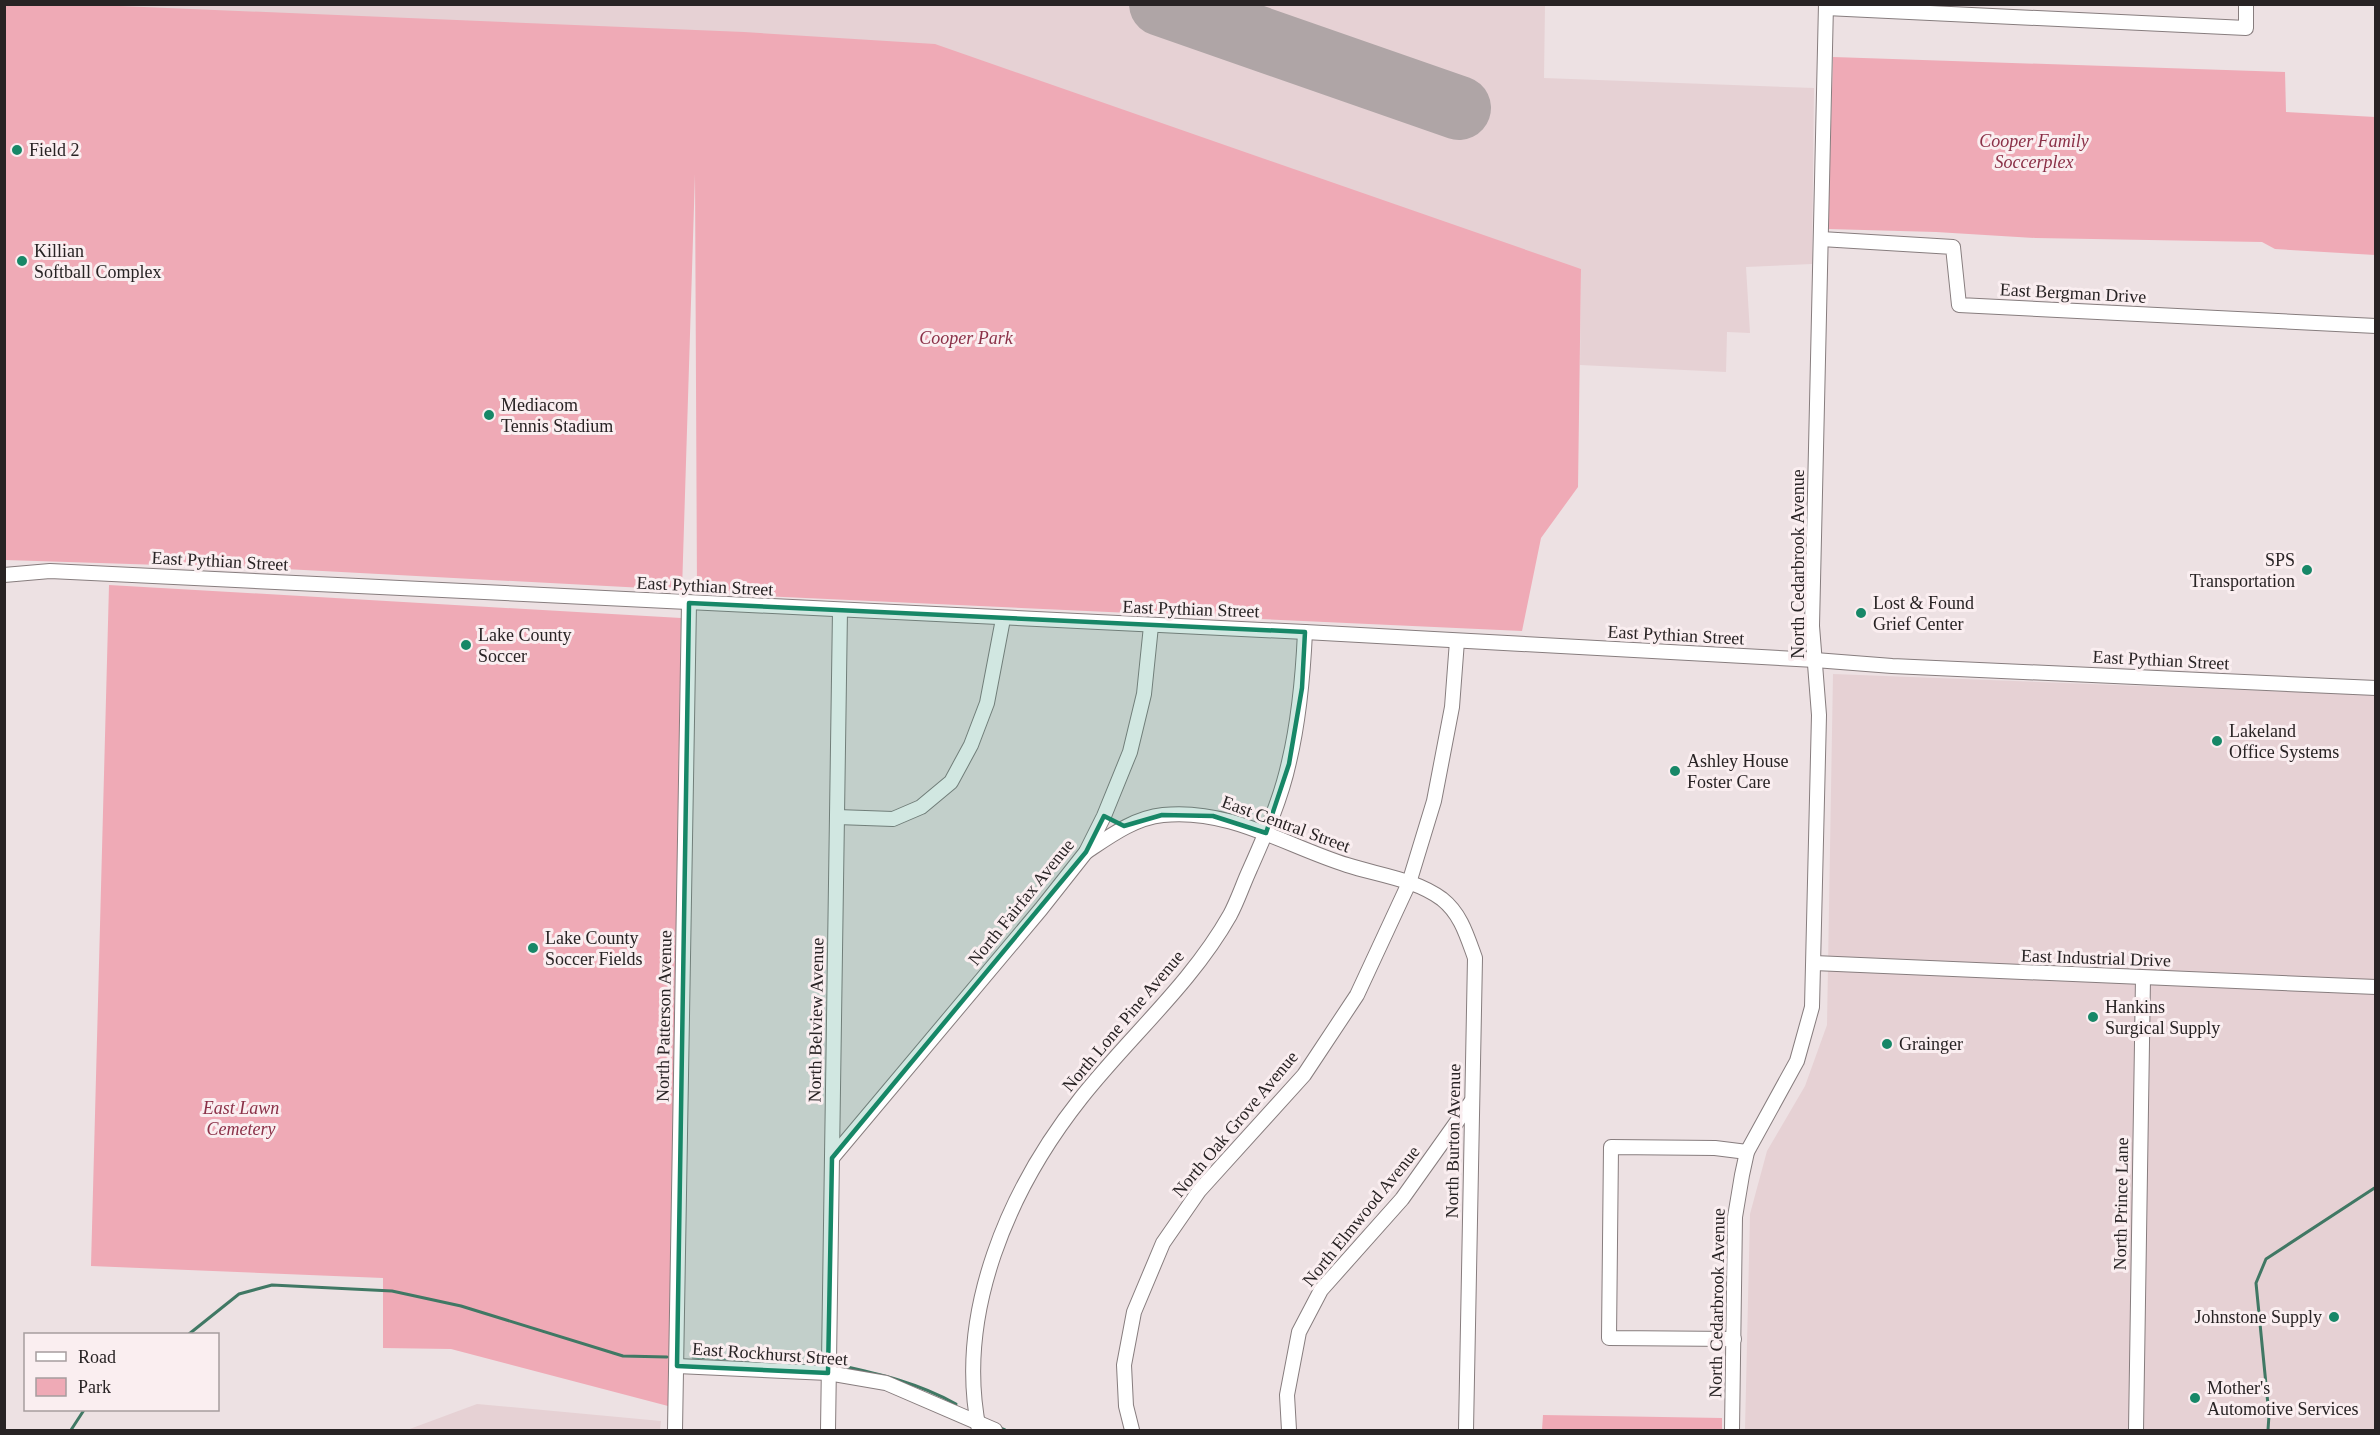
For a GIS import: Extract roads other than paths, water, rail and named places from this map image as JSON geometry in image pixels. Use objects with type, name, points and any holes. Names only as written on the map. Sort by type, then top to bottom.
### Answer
[{"type":"street","points":[[1826,6],[2246,28],[2247,4]]},
{"type":"street","name":"North Cedarbrook Avenue","points":[[1732,1431],[1735,1217],[1747,1152],[1797,1060],[1812,1007],[1819,715],[1812,626],[1826,6]]},
{"type":"street","name":"East Bergman Drive","points":[[1821,239],[1953,248],[1959,305],[2376,326]]},
{"type":"street","name":"East Pythian Street","points":[[4,575],[50,571],[1305,632],[1904,667],[2376,688]]},
{"type":"street","name":"North Patterson Avenue","points":[[675,1431],[689,603]]},
{"type":"street","name":"North Belview Avenue","points":[[828,1431],[840,610]]},
{"type":"street","points":[[837,817],[893,819],[921,807],[951,782],[971,745],[987,703],[1003,618]]},
{"type":"street","name":"North Fairfax Avenue","points":[[832,1158],[1086,852],[1104,816],[1130,752],[1144,694],[1151,626]]},
{"type":"street","name":"North Lone Pine Avenue","points":[[978,1426],[972,1362],[983,1289],[1006,1221],[1040,1154],[1081,1097],[1188,975],[1230,915],[1266,832],[1289,764],[1302,688],[1305,632]]},
{"type":"street","name":"North Oak Grove Avenue","points":[[1132,1431],[1126,1406],[1124,1365],[1134,1312],[1162,1243],[1199,1191],[1304,1075],[1357,995],[1409,883],[1434,801],[1452,707],[1457,641]]},
{"type":"street","name":"East Central Street","points":[[1086,852],[1124,826],[1162,815],[1213,816],[1266,832],[1345,865],[1409,883]]},
{"type":"street","points":[[1104,816],[1124,826]]},
{"type":"street","name":"North Burton Avenue","points":[[1409,883],[1442,900],[1456,915],[1463,924],[1474,958],[1466,1431]]},
{"type":"street","name":"East Industrial Drive","points":[[1814,963],[2376,987]]},
{"type":"street","name":"North Prince Lane","points":[[2136,1431],[2143,978]]},
{"type":"street","name":"North Elmwood Avenue","points":[[1289,1431],[1287,1395],[1299,1332],[1321,1290],[1402,1199],[1471,1102]]},
{"type":"street","points":[[1449,1133],[1470,1139]]},
{"type":"street","points":[[1734,1339],[1609,1338],[1611,1147],[1715,1148],[1747,1152]]},
{"type":"street","name":"East Rockhurst Street","points":[[676,1366],[828,1373],[886,1383],[978,1426],[995,1431]]},
{"type":"waterway","points":[[2268,1430],[2269,1415],[2256,1283],[2266,1259],[2376,1187]]},
{"type":"waterway","points":[[190,1333],[239,1294],[272,1285],[392,1291],[461,1306],[623,1356],[667,1357]]},
{"type":"waterway","points":[[693,1357],[743,1359]]},
{"type":"waterway","points":[[753,1359],[817,1362]]},
{"type":"waterway","points":[[838,1365],[913,1385],[956,1404]]},
{"type":"waterway","points":[[71,1430],[83,1411]]},
{"type":"waterway","points":[[998,1427],[1005,1430]]},
{"type":"place","name":"Field 2","points":[[17,150]]},
{"type":"place","name":"Killian Softball Complex","points":[[22,261]]},
{"type":"place","name":"Mediacom Tennis Stadium","points":[[489,415]]},
{"type":"place","name":"SPS Transportation","points":[[2307,570]]},
{"type":"place","name":"Lost & Found Grief Center","points":[[1861,613]]},
{"type":"place","name":"Lake County Soccer","points":[[466,645]]},
{"type":"place","name":"Lakeland Office Systems","points":[[2217,741]]},
{"type":"place","name":"Ashley House Foster Care","points":[[1675,771]]},
{"type":"place","name":"Lake County Soccer Fields","points":[[533,948]]},
{"type":"place","name":"Hankins Surgical Supply","points":[[2093,1017]]},
{"type":"place","name":"Grainger","points":[[1887,1044]]},
{"type":"place","name":"Johnstone Supply","points":[[2334,1317]]},
{"type":"place","name":"Mother's Automotive Services","points":[[2195,1398]]},
{"type":"park label","name":"Cooper Family Soccerplex","points":[[2034,151]]},
{"type":"park label","name":"Cooper Park","points":[[966,338]]},
{"type":"park label","name":"East Lawn Cemetery","points":[[241,1118]]}]
